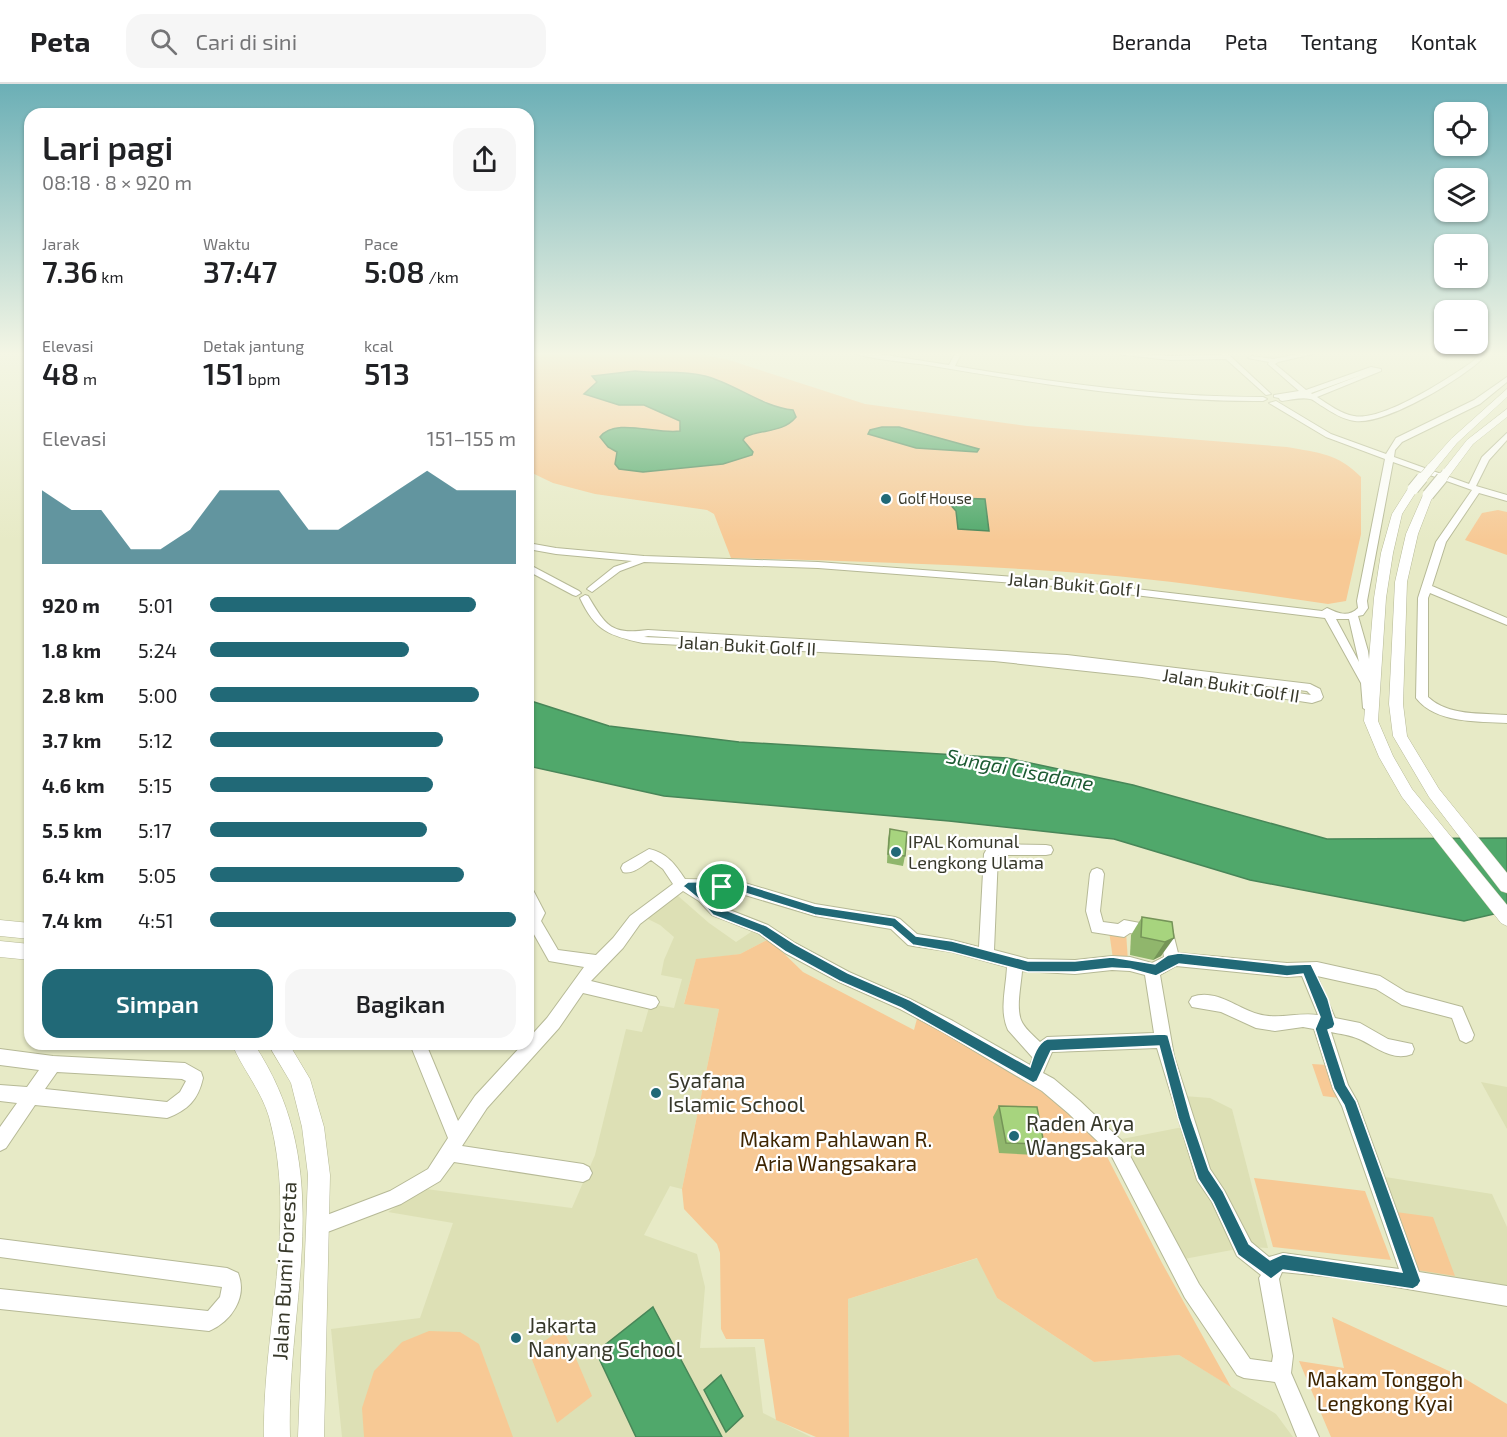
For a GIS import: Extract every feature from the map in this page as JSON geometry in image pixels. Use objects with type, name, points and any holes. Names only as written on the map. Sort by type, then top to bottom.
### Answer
[{"type":"main road","points":[[1482,415],[1454,441],[1413,489],[1396,514],[1380,598],[1371,721],[1386,757],[1407,793],[1507,918]]},
{"type":"main road","points":[[1503,415],[1470,442],[1428,495],[1412,534],[1401,582],[1396,704],[1402,742],[1434,793],[1507,886]]},
{"type":"main road","points":[[0,928],[24,930]]},
{"type":"main road","points":[[0,949],[24,951]]},
{"type":"main road","name":"Jalan Bumi Foresta","points":[[246,1050],[274,1096],[286,1141],[290,1170],[290,1237],[277,1437]]},
{"type":"main road","name":"Jalan Bumi Foresta","points":[[282,1050],[300,1079],[313,1127],[319,1175],[311,1437]]},
{"type":"street","points":[[1299,415],[1352,445],[1364,447],[1421,471],[1507,498]]},
{"type":"street","points":[[1346,415],[1351,418],[1369,418],[1376,415]]},
{"type":"street","points":[[1371,721],[1363,651],[1353,615],[1363,608],[1362,601],[1391,450],[1399,440],[1449,415]]},
{"type":"street","points":[[1507,435],[1485,459],[1475,488],[1441,542],[1426,588],[1422,698],[1441,711],[1507,719]]},
{"type":"street","name":"Jalan Bukit Golf I","points":[[534,547],[644,559],[818,564],[1079,585],[1353,615]]},
{"type":"street","points":[[610,556],[617,569]]},
{"type":"street","name":"Jalan Bukit Golf I","points":[[584,594],[617,569],[644,559]]},
{"type":"street","points":[[534,570],[584,594]]},
{"type":"street","points":[[1426,588],[1507,622]]},
{"type":"street","name":"Jalan Bukit Golf II","points":[[584,594],[592,616],[601,626],[628,636],[643,640],[994,658],[1142,673],[1312,699],[1317,697],[1312,689],[1299,686],[1067,658],[648,633],[628,636]]},
{"type":"street","name":"Jalan Bukit Golf I","points":[[1328,613],[1350,608],[1362,601]]},
{"type":"street","points":[[1328,613],[1366,684]]},
{"type":"street","points":[[986,955],[991,854],[994,849],[1046,850]]},
{"type":"street","points":[[632,865],[648,854],[662,858],[681,887],[704,897],[717,911],[763,929],[790,948],[835,973],[905,1004],[1033,1076],[1074,1107],[1116,1148],[1192,1291],[1244,1368],[1281,1373]]},
{"type":"street","points":[[1097,874],[1093,911],[1097,928],[1124,931],[1124,926],[1167,933],[1172,959]]},
{"type":"street","points":[[534,1044],[553,1023],[597,962],[618,944],[635,920],[681,887],[735,886],[815,910],[895,923],[913,940],[986,955],[1015,964],[1075,967],[1112,963],[1130,964],[1152,970],[1161,969],[1172,959],[1287,970],[1306,968],[1360,977],[1380,983],[1402,998],[1457,1012],[1466,1035]]},
{"type":"street","points":[[534,905],[538,913],[534,918]]},
{"type":"street","points":[[534,927],[554,957],[597,962]]},
{"type":"street","points":[[1015,964],[1013,998],[1010,1002],[1014,1025],[1041,1055]]},
{"type":"street","points":[[1306,968],[1321,999],[1326,1023],[1322,1029],[1341,1089],[1350,1101],[1413,1281]]},
{"type":"street","points":[[1152,970],[1164,1040],[1203,1174],[1218,1196],[1244,1249],[1271,1271]]},
{"type":"street","points":[[579,985],[651,1002]]},
{"type":"street","points":[[1197,1002],[1222,1005],[1256,1021],[1275,1024],[1303,1020],[1326,1023],[1360,1031],[1386,1046],[1406,1048]]},
{"type":"street","points":[[1033,1076],[1045,1047],[1053,1044],[1164,1040]]},
{"type":"street","points":[[420,1050],[453,1146]]},
{"type":"street","points":[[317,1227],[395,1198],[434,1175],[481,1102],[528,1050]]},
{"type":"street","points":[[0,1057],[53,1064],[185,1071],[195,1078],[188,1096],[181,1104],[167,1110],[0,1093]]},
{"type":"street","points":[[0,1142],[53,1064]]},
{"type":"street","points":[[453,1146],[584,1173]]},
{"type":"street","points":[[0,1248],[227,1278],[231,1280],[232,1287],[219,1315],[209,1321],[0,1299]]},
{"type":"street","points":[[1308,1437],[1281,1373],[1283,1356],[1271,1296],[1271,1271],[1276,1264],[1283,1262],[1507,1296]]},
{"type":"shaded area","points":[[677,895],[709,923],[736,942],[754,930],[769,939],[740,954],[696,960],[684,1003],[719,1009],[682,1189],[670,1186],[644,1235],[697,1254],[705,1287],[700,1348],[755,1347],[763,1413],[811,1437],[342,1437],[331,1329],[420,1318],[453,1223],[388,1212],[426,1189],[572,1208],[595,1155],[626,1029],[642,1032],[650,1004],[674,1008],[682,979],[661,975],[664,960],[674,937],[660,925],[646,918]]},
{"type":"shaded area","points":[[1481,1082],[1507,1087],[1507,1129]]},
{"type":"shaded area","points":[[1184,1096],[1210,1098],[1232,1109],[1268,1248],[1248,1247],[1184,1259],[1122,1139],[1193,1125]]},
{"type":"shaded area","points":[[1379,1176],[1492,1194],[1507,1227],[1507,1290],[1410,1269]]},
{"type":"shaded area","points":[[978,1258],[997,1298],[1094,1362],[1179,1355],[1276,1414],[1293,1437],[843,1437],[849,1436],[848,1299]]},
{"type":"green space","points":[[534,415],[947,415],[1027,426],[1287,447],[1327,455],[1344,463],[1361,477],[1361,534],[1346,601],[1328,604],[1165,581],[1067,572],[731,558],[714,514],[707,510],[595,494],[553,483],[534,474]]},
{"type":"green space","points":[[1498,510],[1507,512],[1507,555],[1465,540],[1482,513]]},
{"type":"green space","points":[[1109,931],[1126,932],[1128,961],[1113,959]]},
{"type":"green space","name":"Makam Pahlawan R. Aria Wangsakara","points":[[769,939],[803,972],[914,1030],[918,1015],[1041,1087],[1083,1123],[1101,1145],[1162,1263],[1231,1387],[1179,1355],[1094,1362],[997,1298],[977,1258],[848,1299],[849,1437],[816,1437],[776,1420],[764,1339],[726,1339],[721,1329],[720,1253],[717,1244],[684,1209],[682,1189],[719,1009],[684,1004],[696,959],[740,954]]},
{"type":"green space","points":[[1312,1064],[1328,1065],[1339,1098],[1323,1096]]},
{"type":"green space","points":[[1254,1178],[1365,1191],[1391,1260],[1273,1247]]},
{"type":"green space","points":[[1396,1212],[1433,1217],[1455,1276],[1417,1270]]},
{"type":"green space","name":"Makam Tonggoh Lengkong Kyai","points":[[1332,1317],[1462,1377],[1507,1404],[1507,1437],[1331,1437],[1299,1361],[1344,1368]]},
{"type":"green space","points":[[563,1328],[592,1396],[557,1423],[529,1352]]},
{"type":"green space","points":[[429,1331],[460,1332],[479,1344],[513,1437],[364,1437],[362,1408],[374,1371],[402,1342]]},
{"type":"water","points":[[667,415],[795,415],[796,417],[785,426],[745,437],[743,440],[753,452],[752,455],[723,464],[643,472],[619,469],[615,464],[617,452],[608,447],[600,437],[607,431],[626,427],[680,431],[680,421]]},
{"type":"water","points":[[899,427],[979,449],[977,452],[916,448],[868,434],[870,430]]},
{"type":"water","points":[[985,499],[989,531],[958,529],[956,511],[946,500]]},
{"type":"water","name":"Sungai Cisadane","points":[[534,702],[609,726],[739,742],[1007,758],[1133,785],[1327,839],[1507,838],[1507,911],[1464,921],[1250,880],[1114,839],[949,821],[664,796],[534,767]]},
{"type":"water","points":[[653,1307],[722,1437],[636,1437],[596,1352]]},
{"type":"water","points":[[721,1375],[743,1416],[726,1432],[704,1390]]},
{"type":"building","points":[[890,829],[907,832],[905,856],[888,854]]},
{"type":"building","points":[[1142,917],[1172,922],[1174,938],[1165,942],[1141,937]]},
{"type":"building","points":[[999,1106],[1037,1107],[1044,1144],[1006,1143]]},
{"type":"place","name":"Golf House","points":[[886,499]]},
{"type":"place","name":"IPAL Komunal Lengkong Ulama","points":[[896,852]]},
{"type":"place","name":"Syafana Islamic School","points":[[656,1093]]},
{"type":"place","name":"Raden Arya Wangsakara","points":[[1014,1136]]},
{"type":"place","name":"Jakarta Nanyang School","points":[[516,1338]]},
{"type":"route","points":[[688,886],[722,887],[735,886],[838,915],[895,923],[913,940],[952,946],[1028,966],[1075,967],[1112,963],[1130,964],[1156,970],[1161,969],[1172,959],[1179,959],[1287,970],[1306,968],[1321,999],[1329,1024],[1323,1022],[1322,1029],[1341,1089],[1350,1101],[1413,1281],[1283,1262],[1276,1264],[1271,1271],[1252,1257],[1244,1249],[1218,1196],[1203,1174],[1164,1040],[1047,1045],[1033,1076],[947,1026],[905,1004],[844,977],[790,948],[763,929],[727,917],[688,886]]}]
